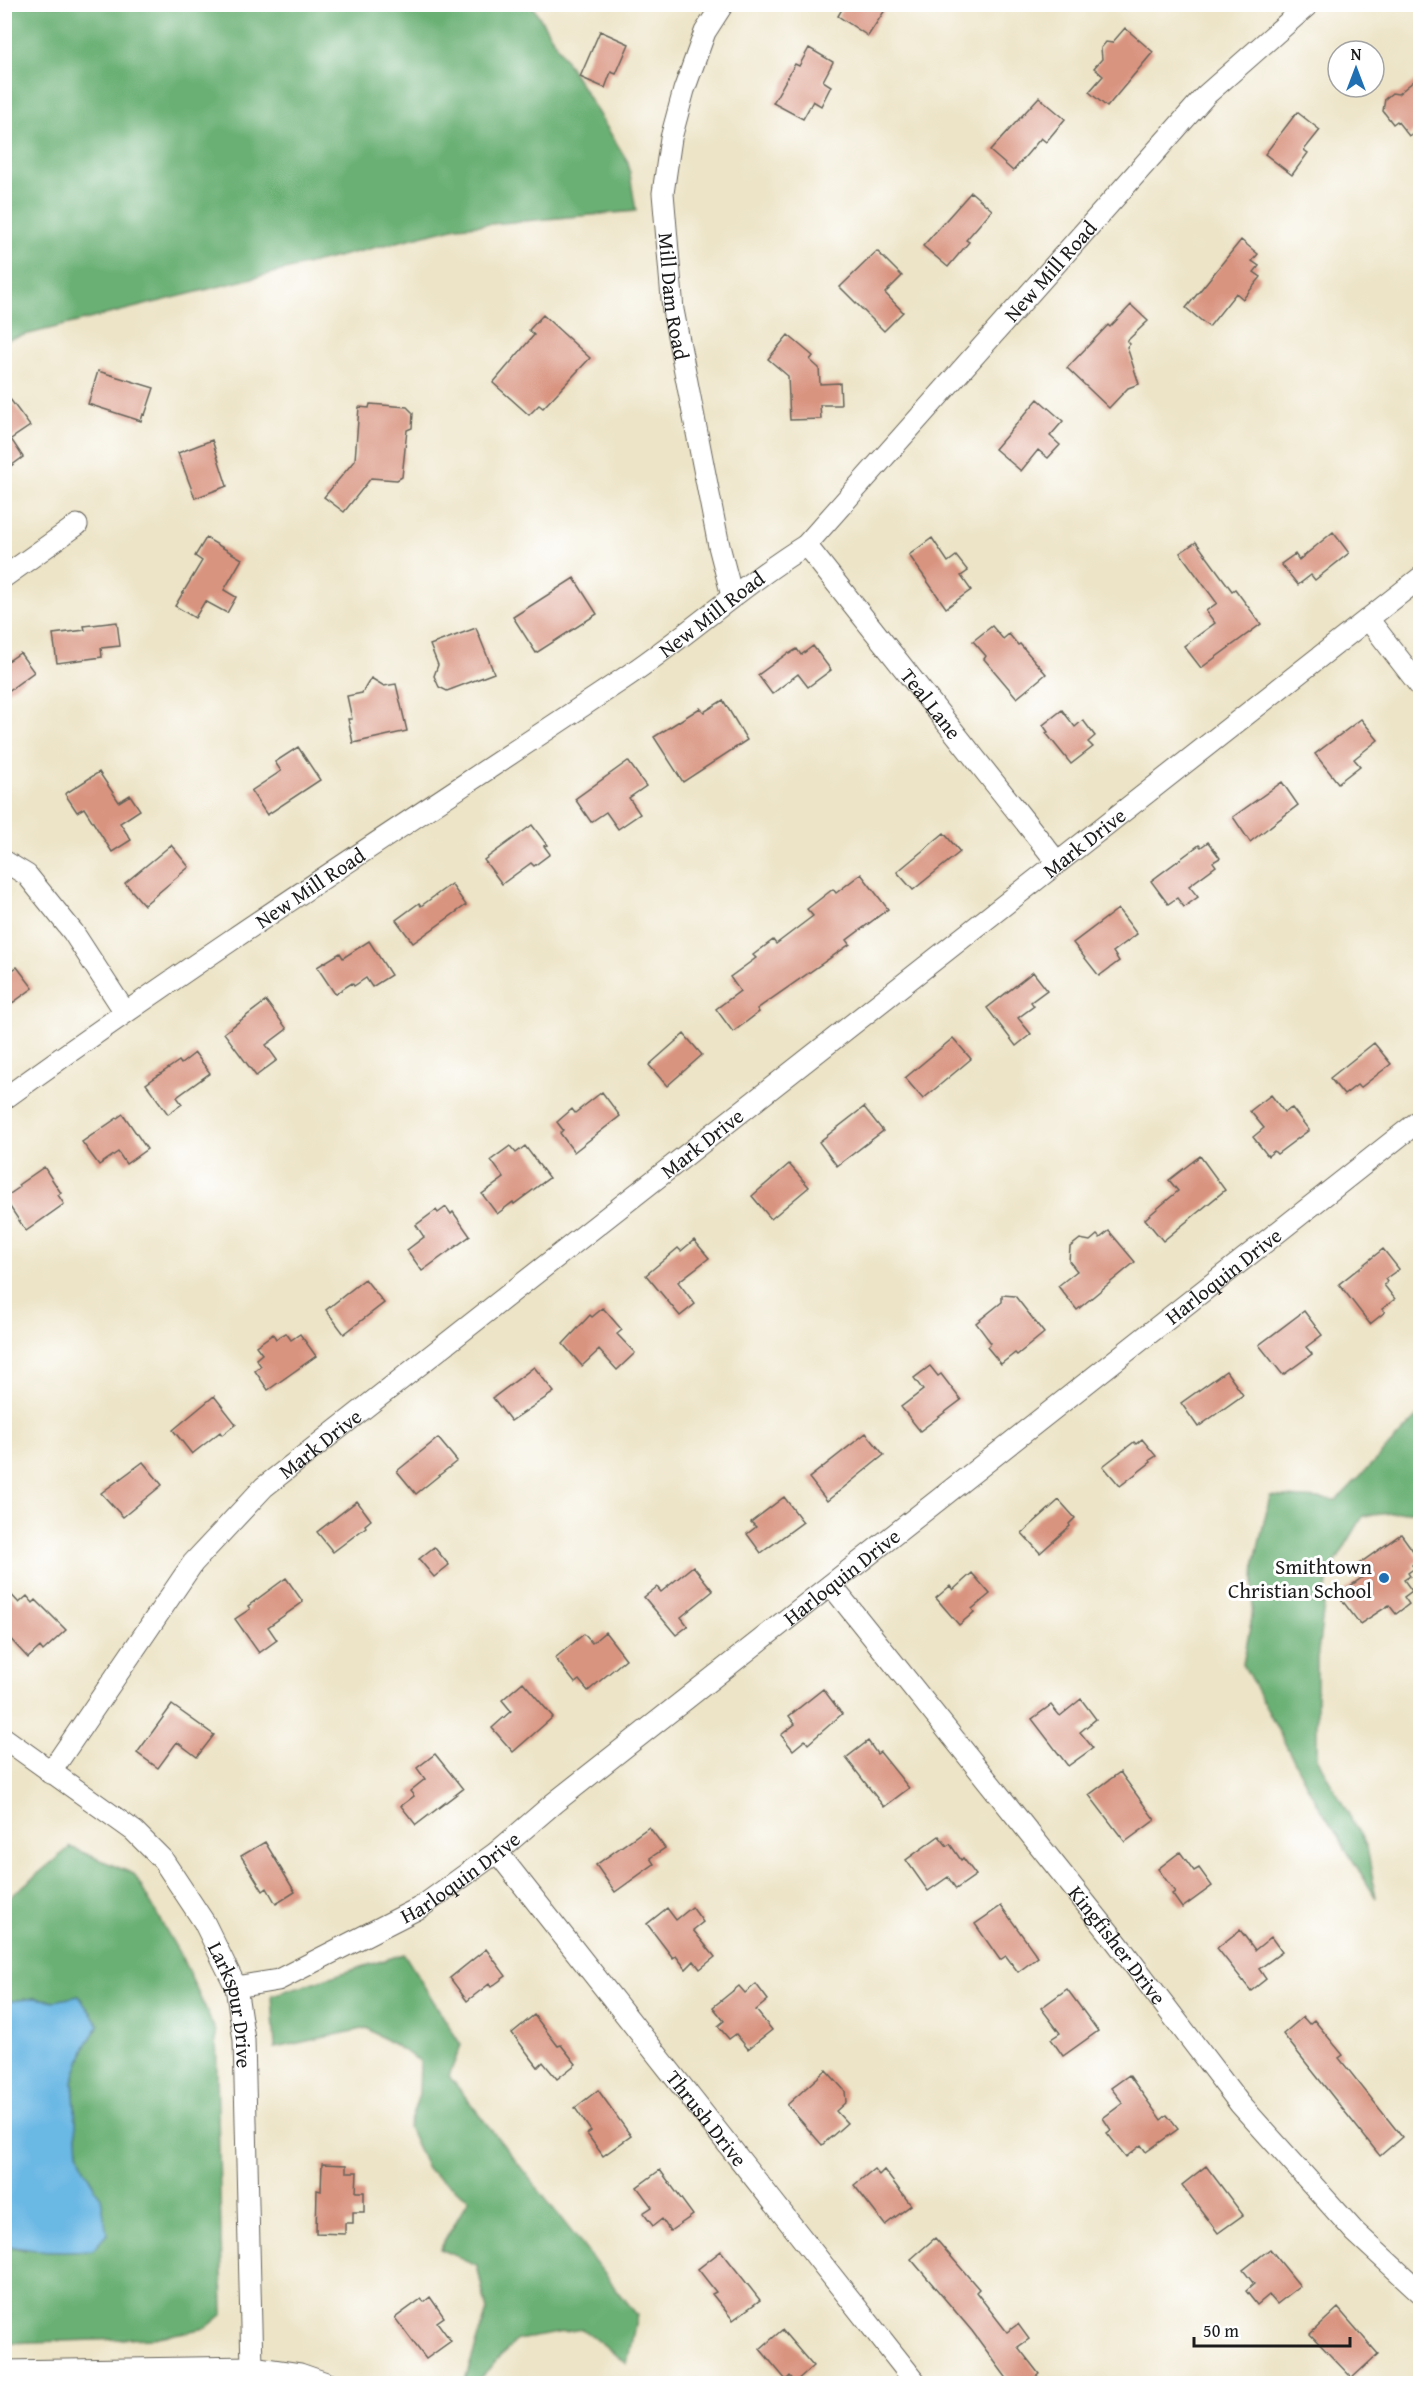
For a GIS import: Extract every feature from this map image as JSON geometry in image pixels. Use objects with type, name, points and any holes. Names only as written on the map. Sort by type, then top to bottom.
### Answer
[{"type":"street","name":"Mill Dam Road","points":[[723,4],[705,32],[684,90],[671,138],[663,193],[674,310],[719,546],[732,596]]},
{"type":"street","name":"New Mill Road","points":[[4,1100],[125,1012],[626,677],[772,566],[806,545],[1206,95],[1309,4]]},
{"type":"street","points":[[4,577],[77,525]]},
{"type":"street","name":"Teal Lane","points":[[806,545],[1057,862]]},
{"type":"street","name":"Mark Drive","points":[[50,1773],[193,1563],[264,1487],[1420,578]]},
{"type":"street","points":[[1368,619],[1420,686]]},
{"type":"street","points":[[4,861],[27,875],[73,932],[125,1012]]},
{"type":"street","name":"Harloquin Drive","points":[[236,1987],[278,1980],[421,1907],[497,1852],[554,1803],[1420,1120]]},
{"type":"street","name":"Kingfisher Drive","points":[[831,1585],[1111,1935],[1240,2104],[1355,2232],[1420,2292]]},
{"type":"street","name":"Larkspur Drive","points":[[4,1738],[134,1831],[163,1860],[204,1922],[236,1987],[244,2040],[252,2367]]},
{"type":"street","name":"Thrush Drive","points":[[497,1852],[917,2384]]},
{"type":"street","points":[[4,2371],[252,2367],[300,2374],[329,2384]]},
{"type":"green space","points":[[4,5],[532,5],[628,162],[636,211],[457,227],[5,340]]},
{"type":"green space","points":[[1420,1414],[1420,1510],[1363,1516],[1328,1575],[1317,1659],[1317,1758],[1367,1847],[1376,1898],[1311,1793],[1243,1664],[1252,1617],[1255,1561],[1270,1496],[1337,1500]]},
{"type":"green space","points":[[70,1847],[134,1874],[182,1958],[216,2032],[223,2314],[206,2328],[154,2338],[5,2343],[5,2245],[25,2250],[101,2198],[84,2169],[78,2152],[73,2081],[86,2045],[99,2025],[79,1996],[55,2001],[35,1998],[5,2002],[4,1902]]},
{"type":"green space","points":[[404,1954],[461,2045],[449,2076],[637,2315],[627,2364],[582,2329],[517,2340],[475,2383],[464,2383],[487,2311],[477,2265],[440,2249],[469,2199],[427,2169],[408,2127],[419,2095],[420,2061],[367,2028],[275,2048],[272,1995]]},
{"type":"water","points":[[79,1996],[99,2025],[86,2045],[73,2081],[78,2152],[84,2169],[101,2198],[107,2234],[93,2250],[49,2251],[5,2245],[5,2002],[35,1998],[55,2001]]},
{"type":"building","points":[[845,4],[889,4],[868,36],[838,16]]},
{"type":"building","points":[[1125,28],[1153,52],[1107,107],[1089,92],[1103,76],[1094,68],[1102,59],[1101,48],[1106,42],[1112,43]]},
{"type":"building","points":[[600,31],[629,44],[616,74],[611,72],[605,88],[580,77]]},
{"type":"building","points":[[809,48],[833,62],[823,81],[831,86],[821,106],[813,101],[803,119],[773,103],[795,64],[799,66]]},
{"type":"building","points":[[1420,76],[1420,126],[1409,136],[1397,121],[1393,124],[1383,111],[1385,99],[1392,93],[1398,94]]},
{"type":"building","points":[[1039,97],[1065,119],[1046,142],[1041,138],[1013,171],[990,151]]},
{"type":"building","points":[[1297,112],[1320,130],[1304,150],[1308,153],[1292,175],[1265,154]]},
{"type":"building","points":[[971,192],[992,210],[966,240],[969,242],[948,267],[923,246]]},
{"type":"building","points":[[1241,240],[1258,254],[1252,261],[1259,266],[1254,272],[1261,277],[1243,299],[1236,293],[1209,327],[1186,308]]},
{"type":"building","points":[[877,251],[902,276],[885,293],[903,312],[884,331],[840,287]]},
{"type":"building","points":[[1131,305],[1148,321],[1127,341],[1130,344],[1127,347],[1139,384],[1128,388],[1109,408],[1067,368],[1108,325],[1110,327]]},
{"type":"building","points":[[543,315],[590,358],[543,408],[539,405],[529,415],[493,383],[534,335],[529,330]]},
{"type":"building","points":[[788,335],[813,356],[810,360],[819,368],[820,384],[840,383],[841,405],[820,405],[821,419],[790,420],[788,376],[768,359]]},
{"type":"building","points":[[98,371],[154,388],[141,421],[88,404]]},
{"type":"building","points":[[4,391],[30,426],[11,439],[23,457],[4,471]]},
{"type":"building","points":[[1038,399],[1063,421],[1050,436],[1060,445],[1048,458],[1038,450],[1021,471],[995,449]]},
{"type":"building","points":[[370,404],[407,407],[413,413],[412,428],[407,430],[402,477],[397,480],[371,478],[344,512],[324,497],[355,460],[359,407],[369,408]]},
{"type":"building","points":[[212,440],[227,486],[195,498],[178,453]]},
{"type":"building","points":[[1333,532],[1349,553],[1315,580],[1311,575],[1298,585],[1281,564],[1295,554],[1299,560]]},
{"type":"building","points":[[206,538],[242,559],[224,590],[236,597],[227,613],[205,601],[195,618],[175,606],[202,561],[195,556]]},
{"type":"building","points":[[932,538],[948,562],[956,556],[968,571],[961,576],[971,590],[946,608],[909,555]]},
{"type":"building","points":[[1196,542],[1232,591],[1235,589],[1261,624],[1201,668],[1184,646],[1215,623],[1206,611],[1217,603],[1180,553]]},
{"type":"building","points":[[574,578],[597,614],[536,653],[513,617]]},
{"type":"building","points":[[117,622],[120,646],[101,648],[102,657],[57,663],[53,634],[85,630],[84,626]]},
{"type":"building","points":[[992,626],[1003,639],[1009,634],[1046,674],[1017,698],[984,659],[986,656],[973,641]]},
{"type":"building","points":[[476,628],[494,673],[447,691],[439,687],[434,676],[438,665],[430,645]]},
{"type":"building","points":[[813,646],[831,670],[808,687],[798,674],[772,694],[758,675],[788,653],[797,649],[801,655]]},
{"type":"building","points":[[20,653],[34,672],[4,694],[4,664]]},
{"type":"building","points":[[371,678],[384,686],[396,684],[407,731],[353,743],[348,719],[352,719],[347,696],[362,693]]},
{"type":"building","points":[[723,700],[747,740],[683,782],[654,737],[700,708],[704,712]]},
{"type":"building","points":[[1062,710],[1075,727],[1083,720],[1095,736],[1088,742],[1093,747],[1071,764],[1046,733],[1048,732],[1043,725]]},
{"type":"building","points":[[1361,719],[1378,740],[1354,759],[1360,766],[1338,783],[1315,754]]},
{"type":"building","points":[[298,747],[320,780],[267,815],[251,791],[281,771],[275,762]]},
{"type":"building","points":[[628,761],[646,786],[629,798],[640,814],[618,829],[606,812],[591,822],[575,799]]},
{"type":"building","points":[[99,772],[119,802],[130,795],[140,810],[120,823],[131,840],[112,852],[84,808],[77,812],[65,794]]},
{"type":"building","points":[[1282,782],[1298,805],[1250,842],[1233,817]]},
{"type":"building","points":[[532,825],[547,845],[544,846],[550,854],[534,866],[531,863],[502,884],[484,860]]},
{"type":"building","points":[[944,833],[960,852],[913,890],[897,872]]},
{"type":"building","points":[[1208,842],[1220,858],[1213,862],[1216,866],[1189,886],[1198,897],[1184,907],[1177,898],[1168,904],[1151,881],[1199,845],[1201,847]]},
{"type":"building","points":[[171,845],[189,867],[144,905],[125,883]]},
{"type":"building","points":[[861,874],[888,909],[847,940],[850,944],[757,1009],[759,1012],[733,1032],[716,1009],[740,991],[730,977],[756,958],[753,955],[773,940],[776,944],[813,916],[807,909],[833,889],[836,893]]},
{"type":"building","points":[[451,884],[466,905],[413,943],[396,920],[419,903],[421,906]]},
{"type":"building","points":[[1118,909],[1137,934],[1113,952],[1119,961],[1099,976],[1073,943]]},
{"type":"building","points":[[369,941],[391,975],[372,987],[366,978],[354,986],[352,983],[335,994],[317,967],[340,953],[343,958]]},
{"type":"building","points":[[17,967],[33,988],[4,1009],[4,976]]},
{"type":"building","points":[[1033,972],[1047,990],[1031,1002],[1034,1006],[1018,1018],[1031,1034],[1016,1046],[987,1008]]},
{"type":"building","points":[[266,1001],[287,1029],[266,1045],[277,1060],[256,1076],[224,1033]]},
{"type":"building","points":[[684,1034],[702,1055],[667,1086],[649,1065]]},
{"type":"building","points":[[953,1038],[971,1059],[923,1099],[905,1078]]},
{"type":"building","points":[[1374,1043],[1391,1064],[1360,1088],[1357,1085],[1344,1095],[1330,1078]]},
{"type":"building","points":[[195,1053],[210,1073],[177,1097],[182,1104],[168,1114],[146,1084],[179,1061],[181,1064]]},
{"type":"building","points":[[602,1092],[620,1116],[574,1152],[560,1133],[563,1130],[557,1122],[572,1109],[575,1113]]},
{"type":"building","points":[[1271,1095],[1284,1112],[1292,1108],[1309,1130],[1277,1154],[1274,1151],[1268,1156],[1253,1137],[1264,1128],[1250,1111]]},
{"type":"building","points":[[864,1107],[883,1131],[837,1166],[819,1142]]},
{"type":"building","points":[[123,1114],[147,1149],[126,1164],[118,1152],[99,1165],[82,1142]]},
{"type":"building","points":[[510,1146],[516,1153],[525,1146],[549,1178],[497,1214],[482,1194],[504,1178],[491,1160]]},
{"type":"building","points":[[1200,1156],[1225,1190],[1163,1241],[1145,1219],[1178,1191],[1169,1180]]},
{"type":"building","points":[[789,1164],[809,1187],[771,1219],[752,1196]]},
{"type":"building","points":[[44,1167],[61,1193],[58,1195],[64,1204],[26,1231],[4,1198]]},
{"type":"building","points":[[446,1207],[451,1214],[453,1212],[470,1236],[422,1271],[407,1250],[424,1237],[416,1225],[436,1210],[438,1213]]},
{"type":"building","points":[[1109,1231],[1135,1262],[1077,1310],[1058,1286],[1077,1271],[1069,1261],[1070,1247],[1080,1239],[1090,1241],[1097,1235],[1100,1238]]},
{"type":"building","points":[[694,1240],[709,1258],[678,1282],[695,1304],[680,1316],[646,1275],[678,1248],[681,1251]]},
{"type":"building","points":[[1383,1249],[1399,1269],[1385,1279],[1387,1282],[1384,1285],[1395,1299],[1382,1309],[1385,1312],[1370,1324],[1339,1284]]},
{"type":"building","points":[[365,1279],[384,1303],[344,1334],[326,1310]]},
{"type":"building","points":[[1002,1295],[1015,1296],[1044,1333],[1017,1355],[1015,1353],[1001,1364],[987,1347],[991,1343],[976,1323],[1002,1302]]},
{"type":"building","points":[[603,1308],[622,1330],[617,1334],[635,1353],[617,1370],[599,1350],[582,1366],[563,1344],[590,1315],[592,1317]]},
{"type":"building","points":[[1304,1311],[1322,1335],[1306,1347],[1312,1354],[1283,1375],[1259,1345]]},
{"type":"building","points":[[286,1333],[291,1340],[300,1334],[316,1356],[268,1390],[255,1371],[261,1366],[256,1359],[262,1354],[256,1346],[273,1334],[276,1339]]},
{"type":"building","points":[[930,1366],[938,1376],[941,1374],[961,1400],[920,1431],[901,1407],[923,1390],[914,1378]]},
{"type":"building","points":[[534,1367],[554,1392],[511,1421],[493,1398]]},
{"type":"building","points":[[1226,1371],[1243,1395],[1198,1427],[1181,1403]]},
{"type":"building","points":[[214,1396],[236,1424],[222,1435],[220,1432],[192,1454],[173,1430]]},
{"type":"building","points":[[866,1433],[884,1455],[827,1501],[809,1478]]},
{"type":"building","points":[[438,1438],[457,1461],[416,1494],[397,1471]]},
{"type":"building","points":[[1142,1439],[1156,1456],[1120,1486],[1103,1466],[1134,1442],[1136,1444]]},
{"type":"building","points":[[143,1462],[162,1485],[123,1517],[101,1493]]},
{"type":"building","points":[[784,1497],[803,1522],[761,1553],[747,1534],[756,1527],[751,1522]]},
{"type":"building","points":[[1059,1500],[1075,1518],[1069,1524],[1070,1526],[1040,1553],[1022,1533]]},
{"type":"building","points":[[357,1501],[371,1520],[365,1525],[366,1527],[333,1552],[317,1532]]},
{"type":"building","name":"Smithtown Christian School","points":[[1401,1534],[1419,1559],[1412,1565],[1415,1568],[1408,1573],[1410,1576],[1404,1580],[1412,1591],[1404,1597],[1409,1604],[1396,1614],[1389,1605],[1360,1624],[1338,1595],[1364,1576],[1356,1566]]},
{"type":"building","points":[[434,1547],[449,1565],[434,1577],[419,1559]]},
{"type":"building","points":[[693,1566],[713,1591],[681,1617],[688,1626],[676,1635],[644,1597],[657,1587],[661,1592]]},
{"type":"building","points":[[972,1573],[990,1594],[972,1609],[974,1612],[959,1625],[936,1598],[950,1586],[953,1590]]},
{"type":"building","points":[[286,1578],[303,1602],[268,1627],[277,1640],[259,1653],[235,1619],[250,1609],[248,1606]]},
{"type":"building","points":[[4,1587],[19,1603],[27,1596],[33,1603],[36,1600],[66,1630],[43,1651],[40,1647],[28,1658],[4,1632]]},
{"type":"building","points":[[605,1632],[626,1659],[588,1691],[579,1680],[575,1683],[555,1658],[584,1634],[592,1643]]},
{"type":"building","points":[[523,1682],[553,1717],[513,1752],[492,1728],[511,1711],[502,1700]]},
{"type":"building","points":[[823,1689],[842,1714],[808,1744],[805,1740],[793,1750],[781,1735],[795,1724],[789,1716]]},
{"type":"building","points":[[1081,1699],[1096,1719],[1080,1732],[1093,1748],[1068,1766],[1032,1719],[1051,1705],[1060,1716]]},
{"type":"building","points":[[172,1705],[214,1735],[197,1757],[177,1742],[158,1768],[137,1753]]},
{"type":"building","points":[[868,1741],[877,1754],[880,1752],[909,1788],[884,1807],[846,1758]]},
{"type":"building","points":[[435,1754],[463,1789],[416,1825],[401,1806],[414,1796],[410,1791],[425,1779],[417,1768]]},
{"type":"building","points":[[1120,1772],[1155,1820],[1125,1842],[1089,1795]]},
{"type":"building","points":[[649,1827],[665,1848],[650,1858],[654,1864],[615,1892],[596,1865]]},
{"type":"building","points":[[939,1836],[947,1846],[950,1844],[961,1860],[963,1858],[976,1875],[956,1889],[948,1877],[928,1891],[906,1860]]},
{"type":"building","points":[[265,1842],[295,1892],[276,1904],[267,1888],[263,1891],[241,1856]]},
{"type":"building","points":[[1180,1852],[1194,1871],[1199,1868],[1212,1886],[1182,1908],[1172,1894],[1175,1892],[1158,1869]]},
{"type":"building","points":[[1001,1906],[1038,1957],[1018,1972],[1006,1956],[1000,1960],[975,1924]]},
{"type":"building","points":[[692,1907],[703,1922],[693,1930],[715,1957],[700,1969],[694,1961],[686,1969],[676,1956],[673,1958],[647,1924],[667,1908],[676,1920]]},
{"type":"building","points":[[1240,1930],[1255,1950],[1271,1937],[1282,1952],[1259,1969],[1266,1979],[1251,1991],[1217,1948]]},
{"type":"building","points":[[486,1949],[506,1976],[491,1987],[489,1984],[467,2001],[450,1978]]},
{"type":"building","points":[[756,1984],[768,2000],[756,2010],[772,2030],[748,2049],[736,2034],[729,2039],[718,2026],[724,2021],[713,2007],[739,1986],[745,1993]]},
{"type":"building","points":[[1067,1989],[1098,2031],[1063,2056],[1051,2039],[1060,2033],[1041,2008]]},
{"type":"building","points":[[534,2015],[558,2046],[561,2045],[576,2064],[557,2079],[543,2062],[538,2067],[512,2033]]},
{"type":"building","points":[[1303,2017],[1309,2024],[1314,2020],[1343,2055],[1339,2058],[1402,2137],[1380,2156],[1283,2034]]},
{"type":"building","points":[[826,2070],[845,2091],[846,2102],[836,2111],[847,2123],[822,2145],[787,2105]]},
{"type":"building","points":[[1129,2075],[1161,2120],[1167,2115],[1178,2129],[1146,2152],[1141,2145],[1126,2157],[1107,2133],[1111,2130],[1103,2118],[1123,2103],[1111,2088]]},
{"type":"building","points":[[598,2090],[631,2136],[603,2156],[587,2134],[591,2131],[575,2108]]},
{"type":"building","points":[[322,2164],[346,2165],[346,2172],[357,2172],[356,2192],[364,2192],[364,2212],[353,2212],[353,2223],[345,2223],[345,2234],[316,2233],[317,2190],[321,2191]]},
{"type":"building","points":[[1206,2166],[1243,2215],[1218,2233],[1182,2185]]},
{"type":"building","points":[[874,2169],[879,2175],[884,2170],[911,2205],[885,2225],[854,2185]]},
{"type":"building","points":[[660,2170],[693,2215],[670,2231],[662,2219],[653,2226],[643,2213],[652,2207],[637,2187]]},
{"type":"building","points":[[935,2238],[979,2289],[976,2292],[1007,2332],[1018,2324],[1029,2339],[1018,2347],[1039,2374],[1027,2384],[1011,2384],[972,2331],[911,2259]]},
{"type":"building","points":[[1270,2249],[1300,2286],[1277,2304],[1269,2295],[1257,2305],[1246,2291],[1254,2284],[1243,2270]]},
{"type":"building","points":[[721,2251],[760,2300],[733,2320],[712,2294],[716,2292],[698,2269]]},
{"type":"building","points":[[430,2297],[444,2317],[437,2322],[451,2341],[426,2359],[395,2318],[421,2299],[424,2302]]},
{"type":"building","points":[[1338,2308],[1378,2354],[1352,2378],[1310,2334]]},
{"type":"building","points":[[782,2330],[813,2366],[795,2382],[790,2376],[786,2380],[760,2349]]},
{"type":"place","name":"Smithtown Christian School","points":[[1384,1578]]}]
